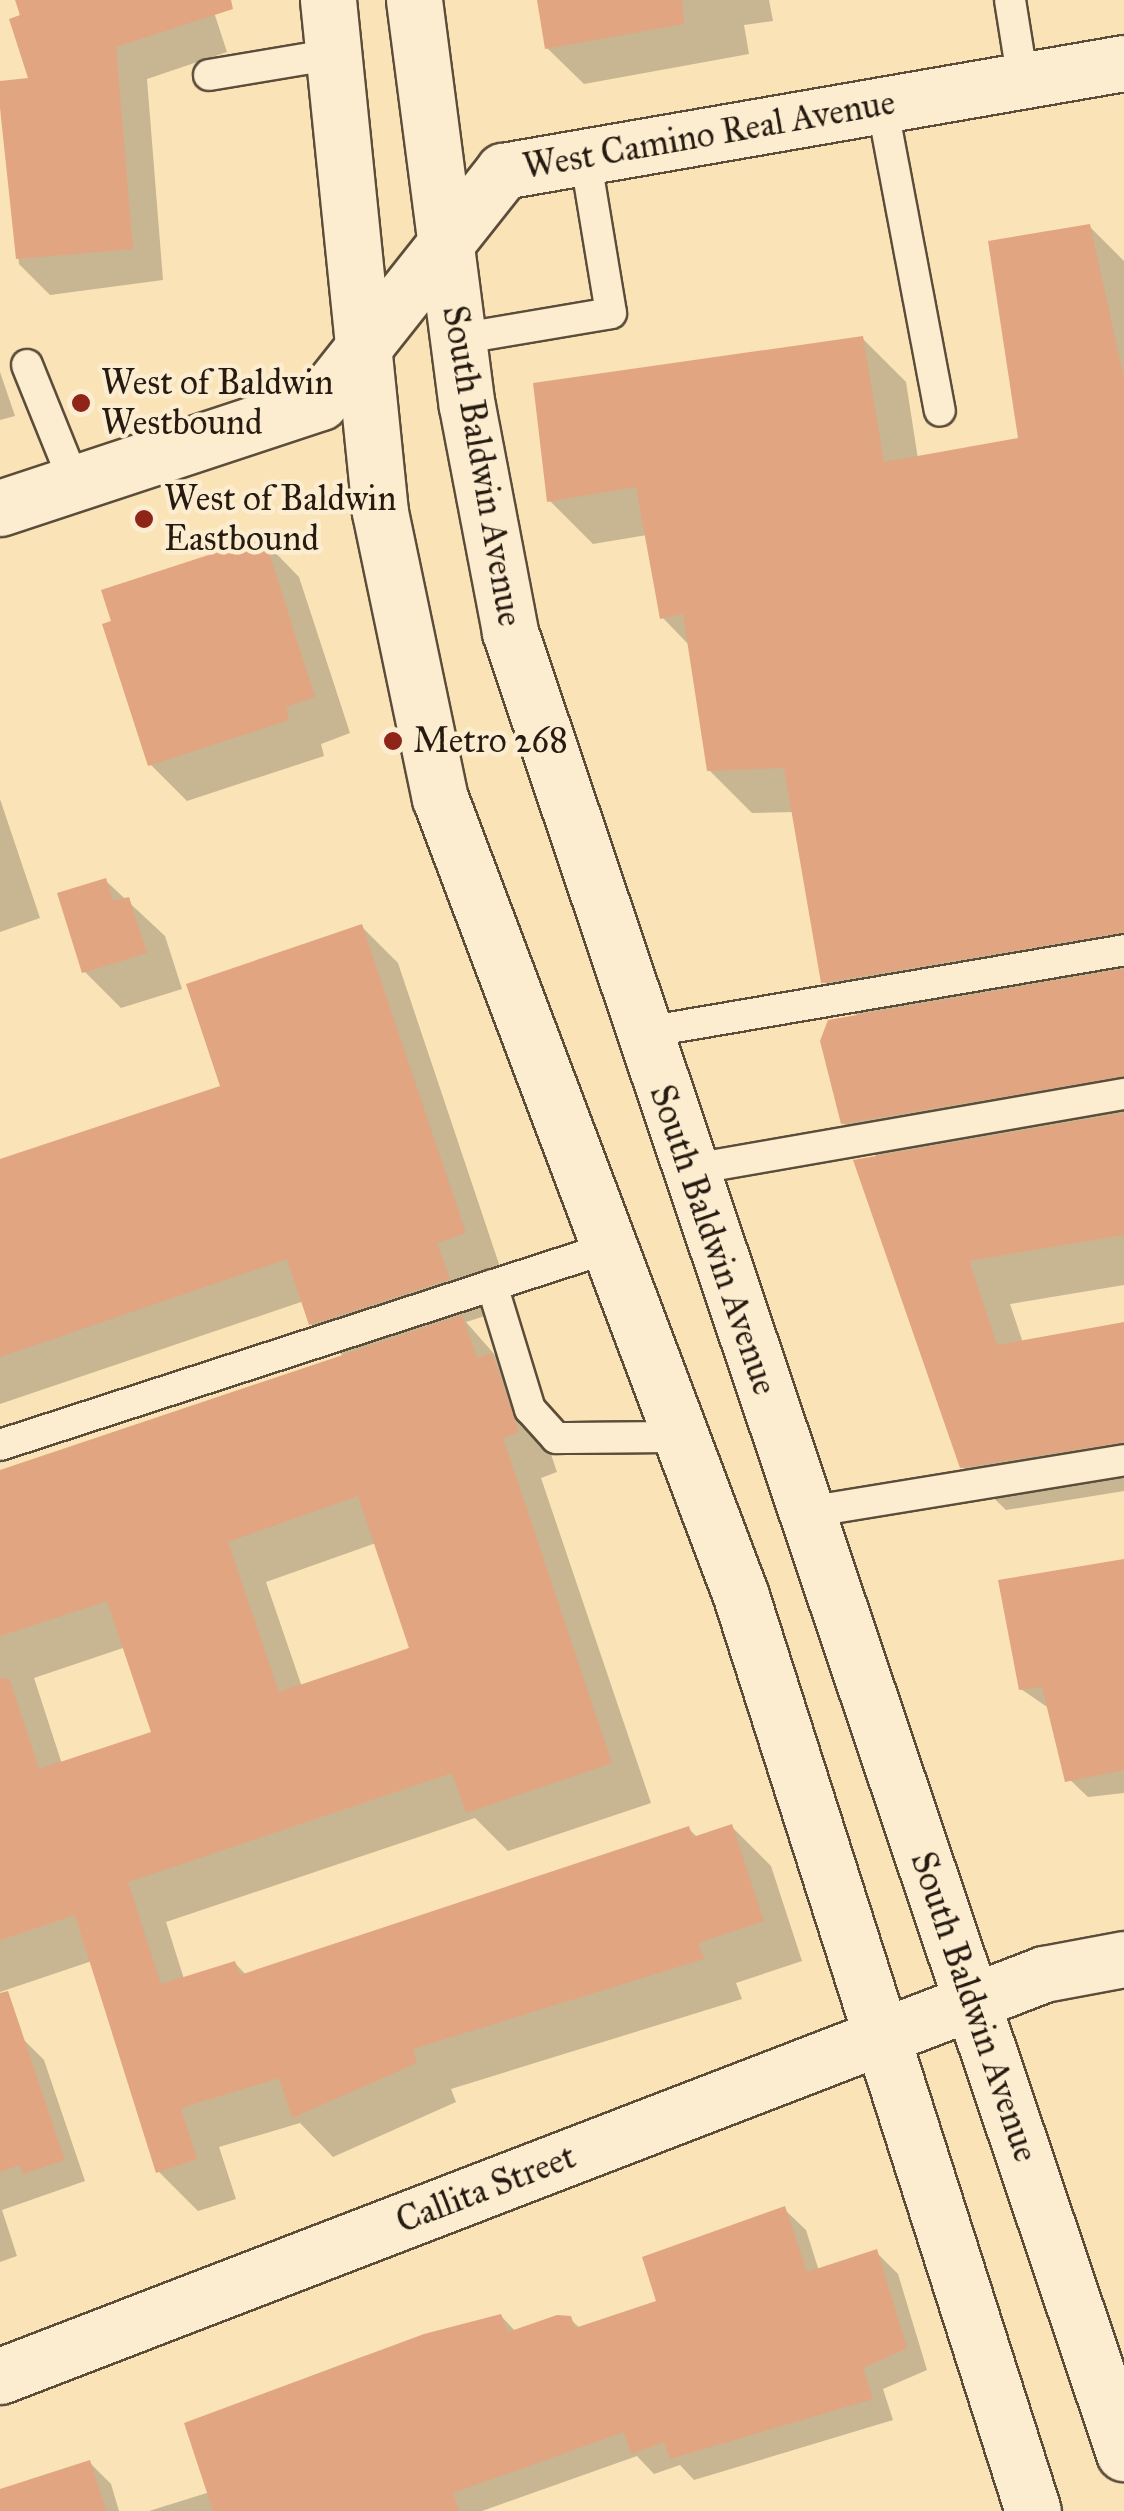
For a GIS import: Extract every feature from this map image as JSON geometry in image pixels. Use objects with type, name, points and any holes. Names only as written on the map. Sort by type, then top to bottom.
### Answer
[{"type":"main road","points":[[328,0],[380,512],[440,798],[682,1437],[1034,2511]]},
{"type":"main road","name":"South Baldwin Avenue","points":[[414,0],[458,339],[510,632],[640,1034],[808,1512],[1124,2453]]},
{"type":"main road","name":"West Camino Real Avenue","points":[[0,508],[320,402],[365,338],[503,171],[1124,63]]},
{"type":"main road","name":"Callita Street","points":[[0,2376],[882,2042],[1044,1974],[1124,1959]]},
{"type":"lane","points":[[1010,0],[1023,81]]},
{"type":"lane","points":[[209,75],[335,54]]},
{"type":"lane","points":[[882,105],[940,410]]},
{"type":"lane","points":[[458,339],[612,312],[585,156]]},
{"type":"lane","points":[[27,366],[76,484]]},
{"type":"lane","points":[[640,1034],[1124,950]]},
{"type":"lane","points":[[688,1170],[1124,1094]]},
{"type":"lane","points":[[0,1445],[611,1247]]},
{"type":"lane","points":[[492,1284],[530,1409],[556,1438],[682,1437]]},
{"type":"lane","points":[[808,1512],[1124,1460]]},
{"type":"building","points":[[15,0],[231,0],[233,9],[116,47],[133,249],[16,259],[0,108],[0,81],[28,78],[9,19],[20,15]]},
{"type":"building","points":[[537,0],[682,0],[684,24],[545,49]]},
{"type":"building","points":[[1090,224],[1124,378],[1124,932],[821,983],[784,768],[707,771],[683,614],[660,619],[636,487],[547,502],[533,383],[863,336],[884,462],[1018,438],[988,241]]},
{"type":"building","points":[[264,537],[315,697],[286,707],[289,720],[148,766],[102,624],[111,621],[101,590]]},
{"type":"building","points":[[106,878],[113,901],[129,897],[147,953],[82,973],[57,893]]},
{"type":"building","points":[[362,924],[466,1233],[437,1243],[450,1279],[309,1325],[287,1259],[0,1357],[0,1159],[220,1086],[186,984]]},
{"type":"building","points":[[1124,969],[1124,1076],[841,1124],[820,1041],[828,1020]]},
{"type":"building","points":[[1124,1113],[1124,1235],[969,1261],[997,1345],[1124,1322],[1124,1442],[960,1468],[853,1160]]},
{"type":"building","points":[[462,1315],[477,1358],[492,1353],[519,1432],[503,1438],[612,1763],[466,1813],[452,1773],[128,1882],[161,1984],[235,1961],[240,1975],[689,1826],[693,1837],[732,1824],[764,1921],[698,1943],[704,1959],[413,2049],[417,2063],[292,2118],[279,2078],[181,2108],[197,2159],[156,2173],[75,1915],[0,1940],[0,1679],[9,1678],[39,1769],[151,1732],[107,1601],[0,1636],[0,1470]],"holes":[[[358,1496],[409,1648],[279,1692],[228,1542]]]},
{"type":"building","points":[[1124,1559],[1124,1770],[1065,1782],[1042,1687],[1019,1690],[998,1580]]},
{"type":"building","points":[[8,1991],[65,2160],[23,2174],[20,2165],[0,2172],[0,1993]]},
{"type":"building","points":[[785,2206],[807,2272],[877,2249],[907,2348],[863,2368],[873,2399],[670,2459],[664,2442],[631,2454],[624,2432],[453,2493],[459,2511],[213,2511],[184,2423],[424,2334],[501,2314],[508,2332],[557,2315],[571,2316],[575,2328],[656,2301],[642,2257]]},
{"type":"building","points":[[90,2460],[106,2511],[0,2511],[0,2489]]},
{"type":"place","name":"West of Baldwin Westbound","points":[[81,403]]},
{"type":"place","name":"West of Baldwin Eastbound","points":[[144,519]]},
{"type":"place","name":"Metro 268","points":[[393,741]]}]
